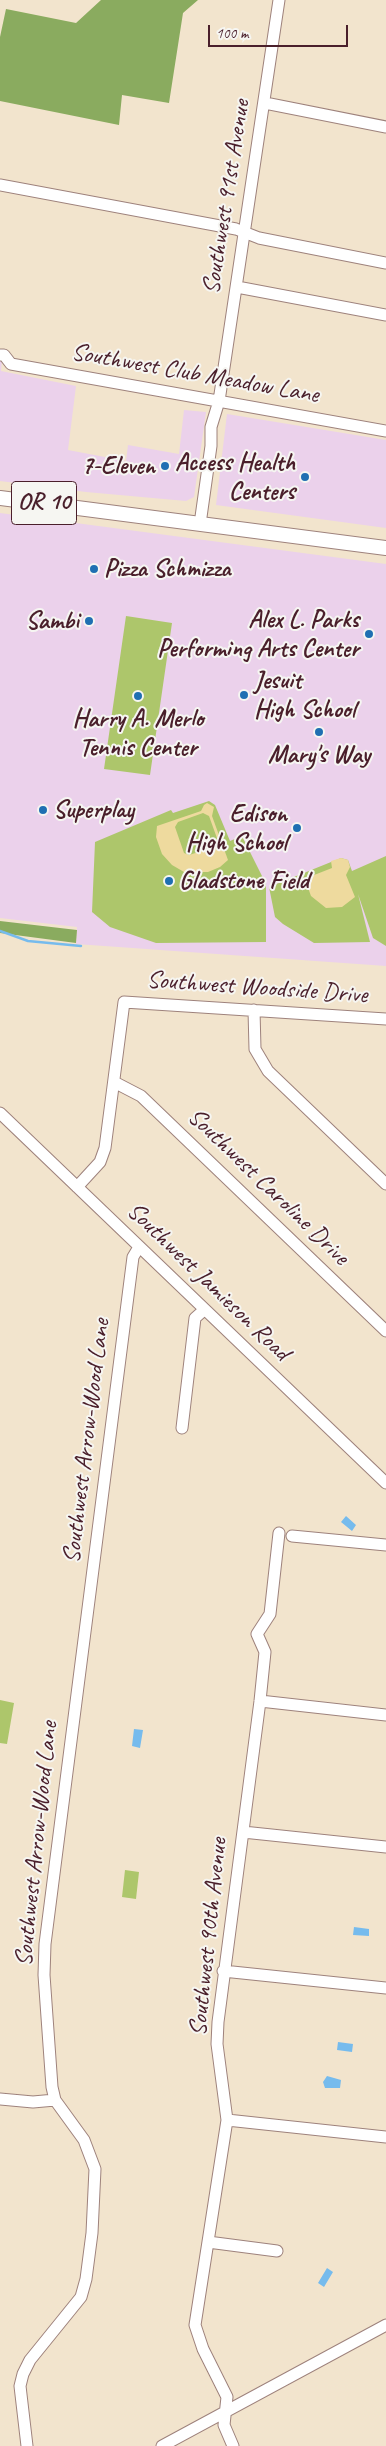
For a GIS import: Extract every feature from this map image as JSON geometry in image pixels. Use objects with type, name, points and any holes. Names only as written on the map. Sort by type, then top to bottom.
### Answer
[{"type":"main road","name":"OR 10","points":[[0,498],[386,548]]},
{"type":"street","name":"Southwest 91st Avenue","points":[[200,524],[211,446],[219,430],[219,402],[279,0]]},
{"type":"street","points":[[265,103],[386,127]]},
{"type":"street","points":[[0,185],[386,263]]},
{"type":"street","points":[[237,287],[386,315]]},
{"type":"street","name":"Southwest Club Meadow Lane","points":[[0,355],[4,356],[11,364],[386,431]]},
{"type":"street","name":"Southwest Woodside Drive","points":[[114,1082],[124,1002],[386,1019]]},
{"type":"street","points":[[254,1010],[255,1049],[268,1071],[386,1184]]},
{"type":"street","points":[[77,1187],[100,1162],[105,1148],[114,1082]]},
{"type":"street","name":"Southwest Caroline Drive","points":[[114,1082],[141,1096],[386,1331]]},
{"type":"street","name":"Southwest Jamieson Road","points":[[0,1113],[386,1483]]},
{"type":"street","name":"Southwest Arrow-Wood Lane","points":[[27,2446],[20,2386],[23,2374],[30,2360],[81,2297],[86,2279],[92,2233],[95,2169],[84,2140],[55,2100],[52,2087],[44,1975],[44,1944],[134,1257],[139,1248]]},
{"type":"street","points":[[182,1428],[195,1318],[204,1310]]},
{"type":"street","name":"Southwest 90th Avenue","points":[[233,2446],[224,2429],[227,2396],[203,2349],[195,2325],[227,2120],[218,2044],[223,1971],[243,1832],[265,1652],[257,1634],[270,1614],[279,1533]]},
{"type":"street","points":[[292,1536],[386,1545]]},
{"type":"street","points":[[260,1701],[386,1715]]},
{"type":"street","points":[[243,1832],[386,1846]]},
{"type":"street","points":[[223,1971],[386,1988]]},
{"type":"street","points":[[0,2099],[33,2102],[55,2100]]},
{"type":"street","points":[[227,2120],[386,2137]]},
{"type":"street","points":[[208,2242],[277,2251]]},
{"type":"street","points":[[162,2446],[386,2325]]},
{"type":"shaded area","points":[[0,360],[2,360],[1,371],[76,386],[68,450],[126,461],[128,445],[179,454],[184,410],[206,412],[194,497],[186,501],[86,492],[0,481]]},
{"type":"shaded area","points":[[227,414],[386,440],[386,528],[216,505]]},
{"type":"shaded area","name":"Jesuit High School","points":[[0,513],[386,564],[386,966],[76,944],[77,927],[0,918]]},
{"type":"green space","points":[[101,0],[198,0],[183,13],[169,103],[122,95],[119,125],[0,101],[0,37],[6,9],[76,23]]},
{"type":"green space","name":"Harry A. Merlo Tennis Center","points":[[126,616],[172,623],[150,775],[104,769]]},
{"type":"green space","name":"Gladstone Field","points":[[209,801],[215,805],[230,841],[242,836],[266,884],[266,942],[156,943],[110,927],[92,912],[95,842],[171,810],[173,813]]},
{"type":"green space","points":[[386,856],[386,946],[373,938],[358,894],[370,942],[314,943],[275,917],[269,887],[341,858],[348,860],[352,871]]},
{"type":"green space","points":[[0,921],[77,930],[76,943],[0,933]]},
{"type":"green space","points":[[0,1700],[14,1703],[7,1744],[0,1743]]},
{"type":"green space","points":[[125,1870],[139,1872],[136,1899],[122,1897]]},
{"type":"sand","points":[[207,803],[214,807],[212,816],[228,860],[220,867],[208,872],[184,872],[172,865],[162,854],[156,837],[157,826],[201,811]],"holes":[[[203,813],[209,816],[218,841],[215,847],[189,855],[184,853],[175,827],[178,822]]]},
{"type":"sand","points":[[341,858],[348,860],[350,867],[346,875],[355,897],[342,907],[326,908],[311,896],[307,885],[309,877],[332,868],[331,861]]},
{"type":"water","points":[[346,1516],[356,1525],[352,1531],[341,1522]]},
{"type":"water","points":[[134,1729],[143,1730],[140,1748],[132,1746]]},
{"type":"water","points":[[354,1927],[369,1929],[369,1936],[353,1935]]},
{"type":"water","points":[[338,2042],[353,2044],[352,2052],[337,2050]]},
{"type":"water","points":[[327,2076],[341,2080],[340,2088],[325,2088],[323,2082]]},
{"type":"water","points":[[327,2268],[333,2272],[324,2287],[318,2283]]},
{"type":"waterway","points":[[0,931],[28,941],[81,946]]},
{"type":"place","name":"7-Eleven","points":[[165,466]]},
{"type":"place","name":"Access Health Centers","points":[[305,477]]},
{"type":"place","name":"Pizza Schmizza","points":[[94,569]]},
{"type":"place","name":"Sambi","points":[[89,621]]},
{"type":"place","name":"Alex L. Parks Performing Arts Center","points":[[369,634]]},
{"type":"place","name":"Jesuit High School","points":[[244,695]]},
{"type":"place","name":"Harry A. Merlo Tennis Center","points":[[138,696]]},
{"type":"place","name":"Mary's Way","points":[[319,732]]},
{"type":"place","name":"Superplay","points":[[43,810]]},
{"type":"place","name":"Edison High School","points":[[297,828]]},
{"type":"place","name":"Gladstone Field","points":[[169,881]]}]
